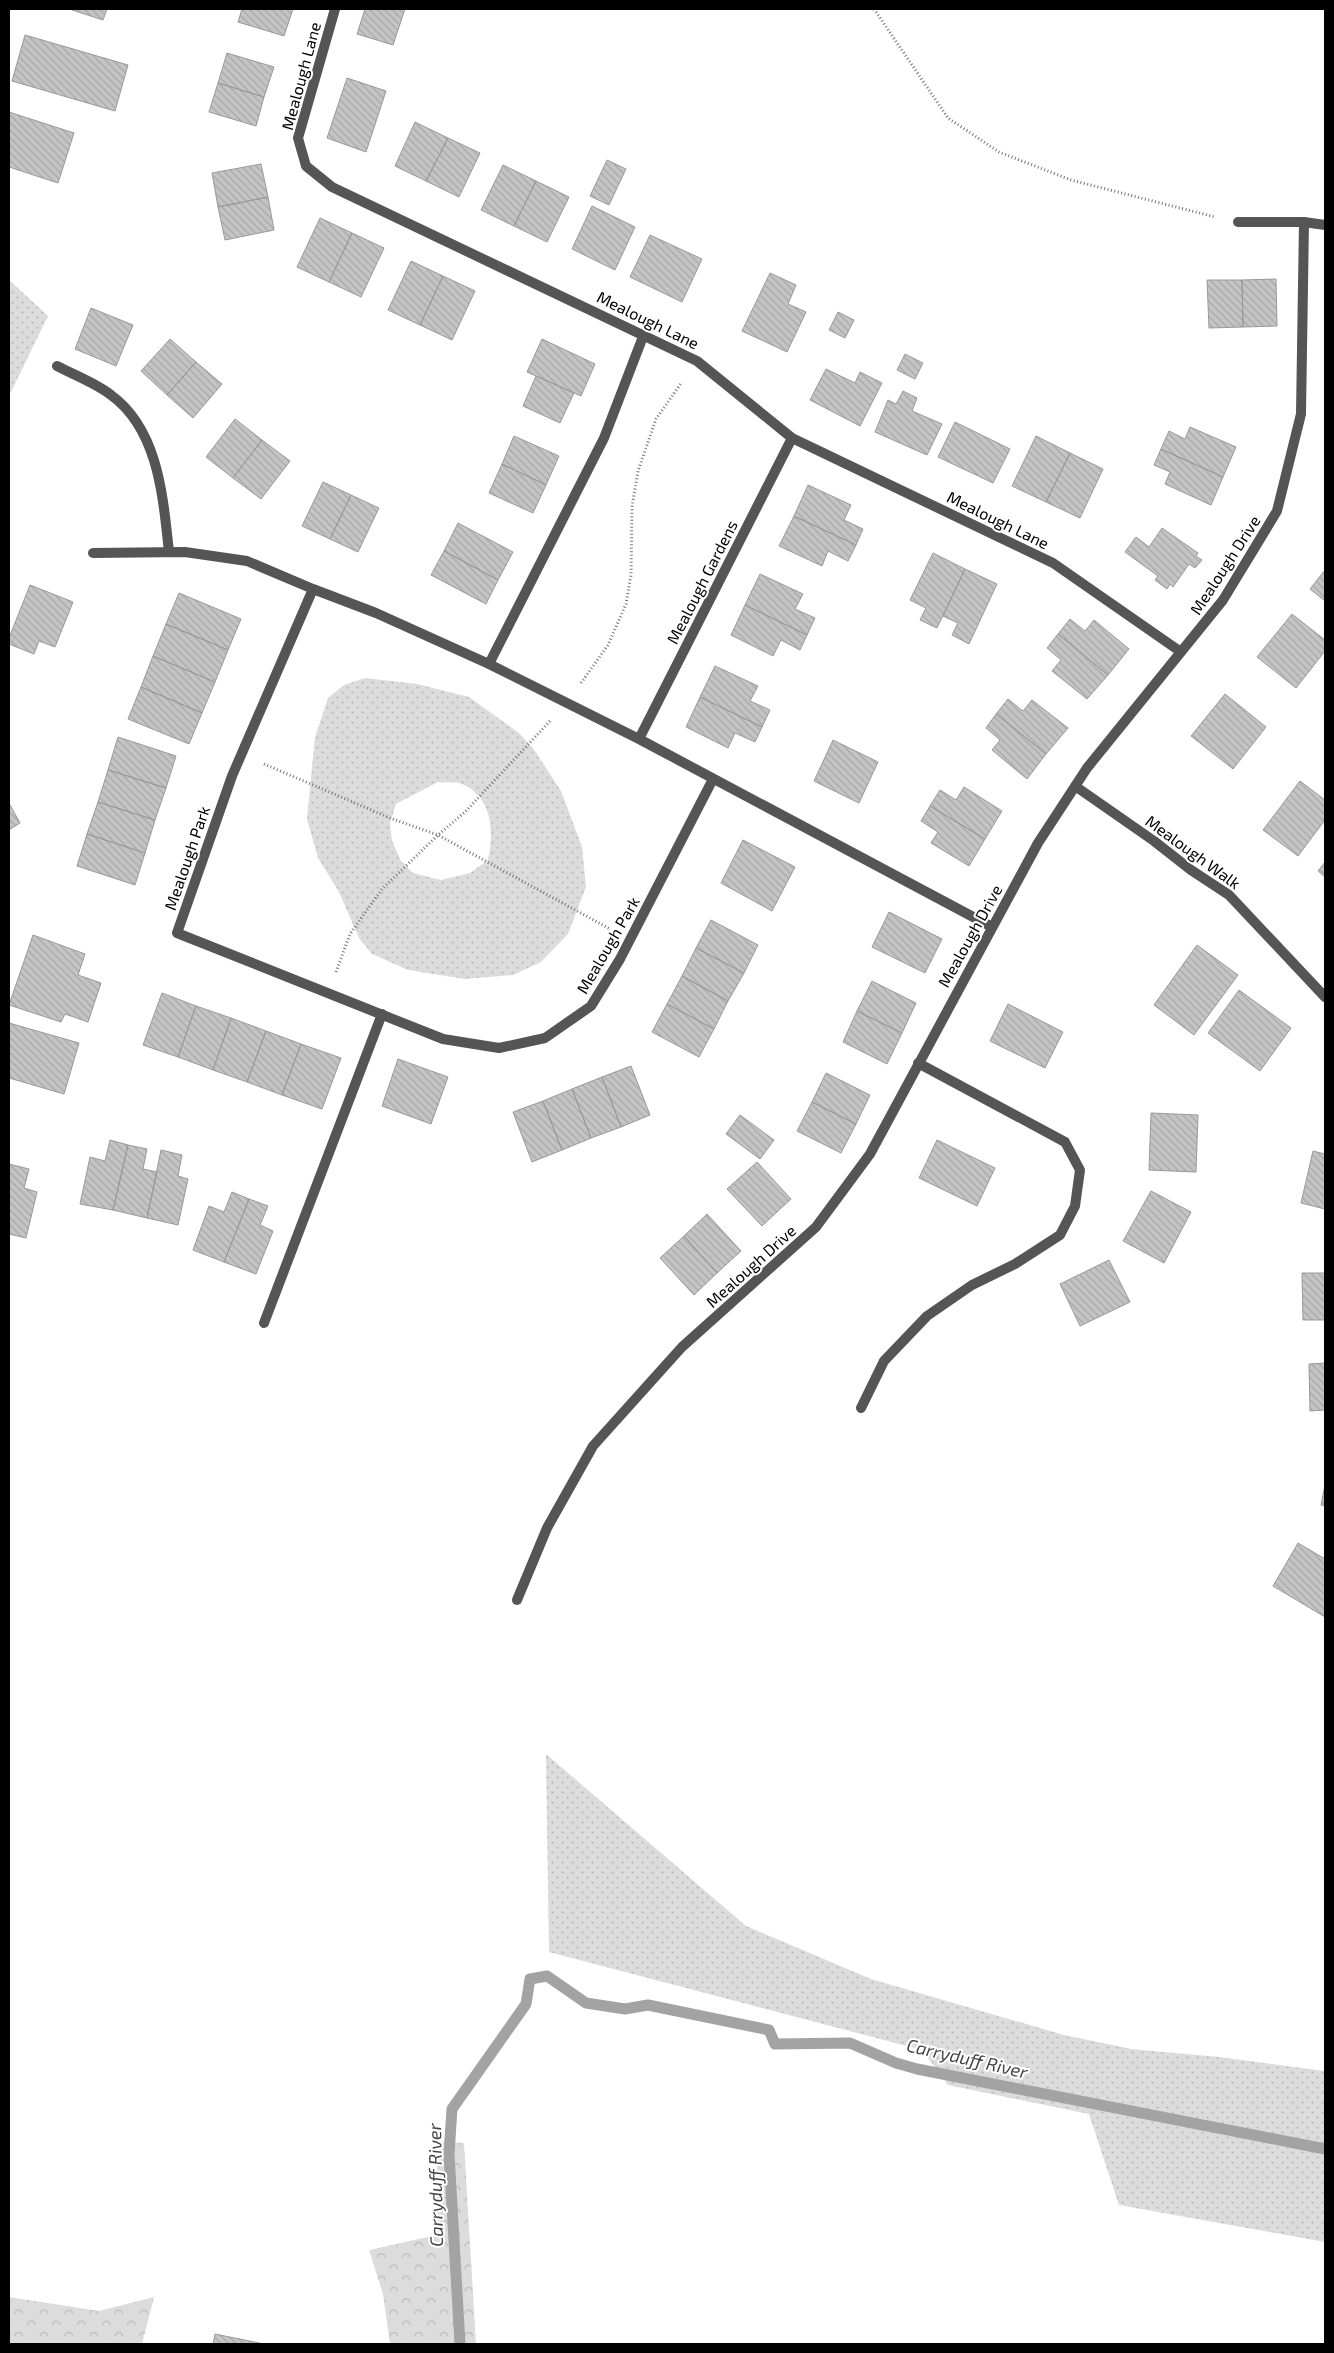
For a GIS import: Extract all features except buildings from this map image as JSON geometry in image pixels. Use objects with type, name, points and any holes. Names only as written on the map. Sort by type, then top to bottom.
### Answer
[{"type":"street","name":"Mealough Lane","points":[[335,9],[298,138],[306,166],[332,187],[644,334],[697,361],[792,438],[1053,564],[1181,652]]},
{"type":"street","points":[[1238,222],[1304,222],[1325,225]]},
{"type":"street","name":"Mealough Drive","points":[[518,1600],[547,1528],[593,1446],[682,1347],[816,1227],[870,1154],[1038,842],[1087,768],[1223,600],[1277,511],[1301,414],[1304,222]]},
{"type":"street","points":[[489,664],[604,438],[644,334]]},
{"type":"street","points":[[57,366],[112,395],[140,425],[153,459],[162,494],[169,552]]},
{"type":"street","name":"Mealough Gardens","points":[[639,739],[792,438]]},
{"type":"street","points":[[92,554],[185,552],[246,561],[376,613],[489,664],[639,739],[992,927]]},
{"type":"street","name":"Mealough Park","points":[[313,589],[241,754],[176,933],[443,1039],[499,1048],[545,1038],[591,1006],[630,940],[713,779]]},
{"type":"street","name":"Mealough Walk","points":[[1075,786],[1154,841],[1190,870],[1229,895],[1325,997]]},
{"type":"street","points":[[264,1323],[382,1014]]},
{"type":"street","points":[[861,1408],[884,1361],[927,1316],[972,1285],[1015,1264],[1060,1235],[1075,1206],[1080,1170],[1065,1142],[918,1063]]},
{"type":"path","points":[[874,9],[948,118],[999,152],[1070,180],[1238,222]]},
{"type":"path","points":[[241,754],[390,818],[438,835],[630,940]]},
{"type":"green space","points":[[9,280],[48,316],[9,396]]},
{"type":"green space","points":[[365,678],[417,684],[469,697],[519,733],[533,748],[561,791],[582,847],[586,887],[568,934],[541,962],[513,975],[465,979],[408,970],[372,954],[359,938],[339,892],[318,858],[307,819],[315,737],[328,698],[344,685]],"holes":[[[438,782],[462,784],[472,790],[485,807],[491,828],[488,860],[470,873],[441,880],[413,873],[401,861],[392,841],[390,823],[396,804]]]},
{"type":"green space","points":[[546,1754],[746,1926],[871,1979],[1064,2035],[1131,2049],[1219,2057],[1325,2071],[1325,2242],[1119,2205],[1089,2114],[948,2085],[922,2050],[549,1952]]},
{"type":"green space","points":[[437,2141],[464,2143],[476,2344],[390,2344],[383,2294],[369,2250],[437,2235]]},
{"type":"green space","points":[[9,2297],[99,2311],[154,2297],[142,2344],[9,2344]]},
{"type":"waterway","name":"Carryduff River","points":[[460,2344],[449,2154],[452,2109],[526,2004],[530,1979],[547,1976],[586,2003],[625,2009],[648,2005],[769,2030],[775,2044],[850,2043],[896,2063],[917,2069],[1325,2149]]}]
